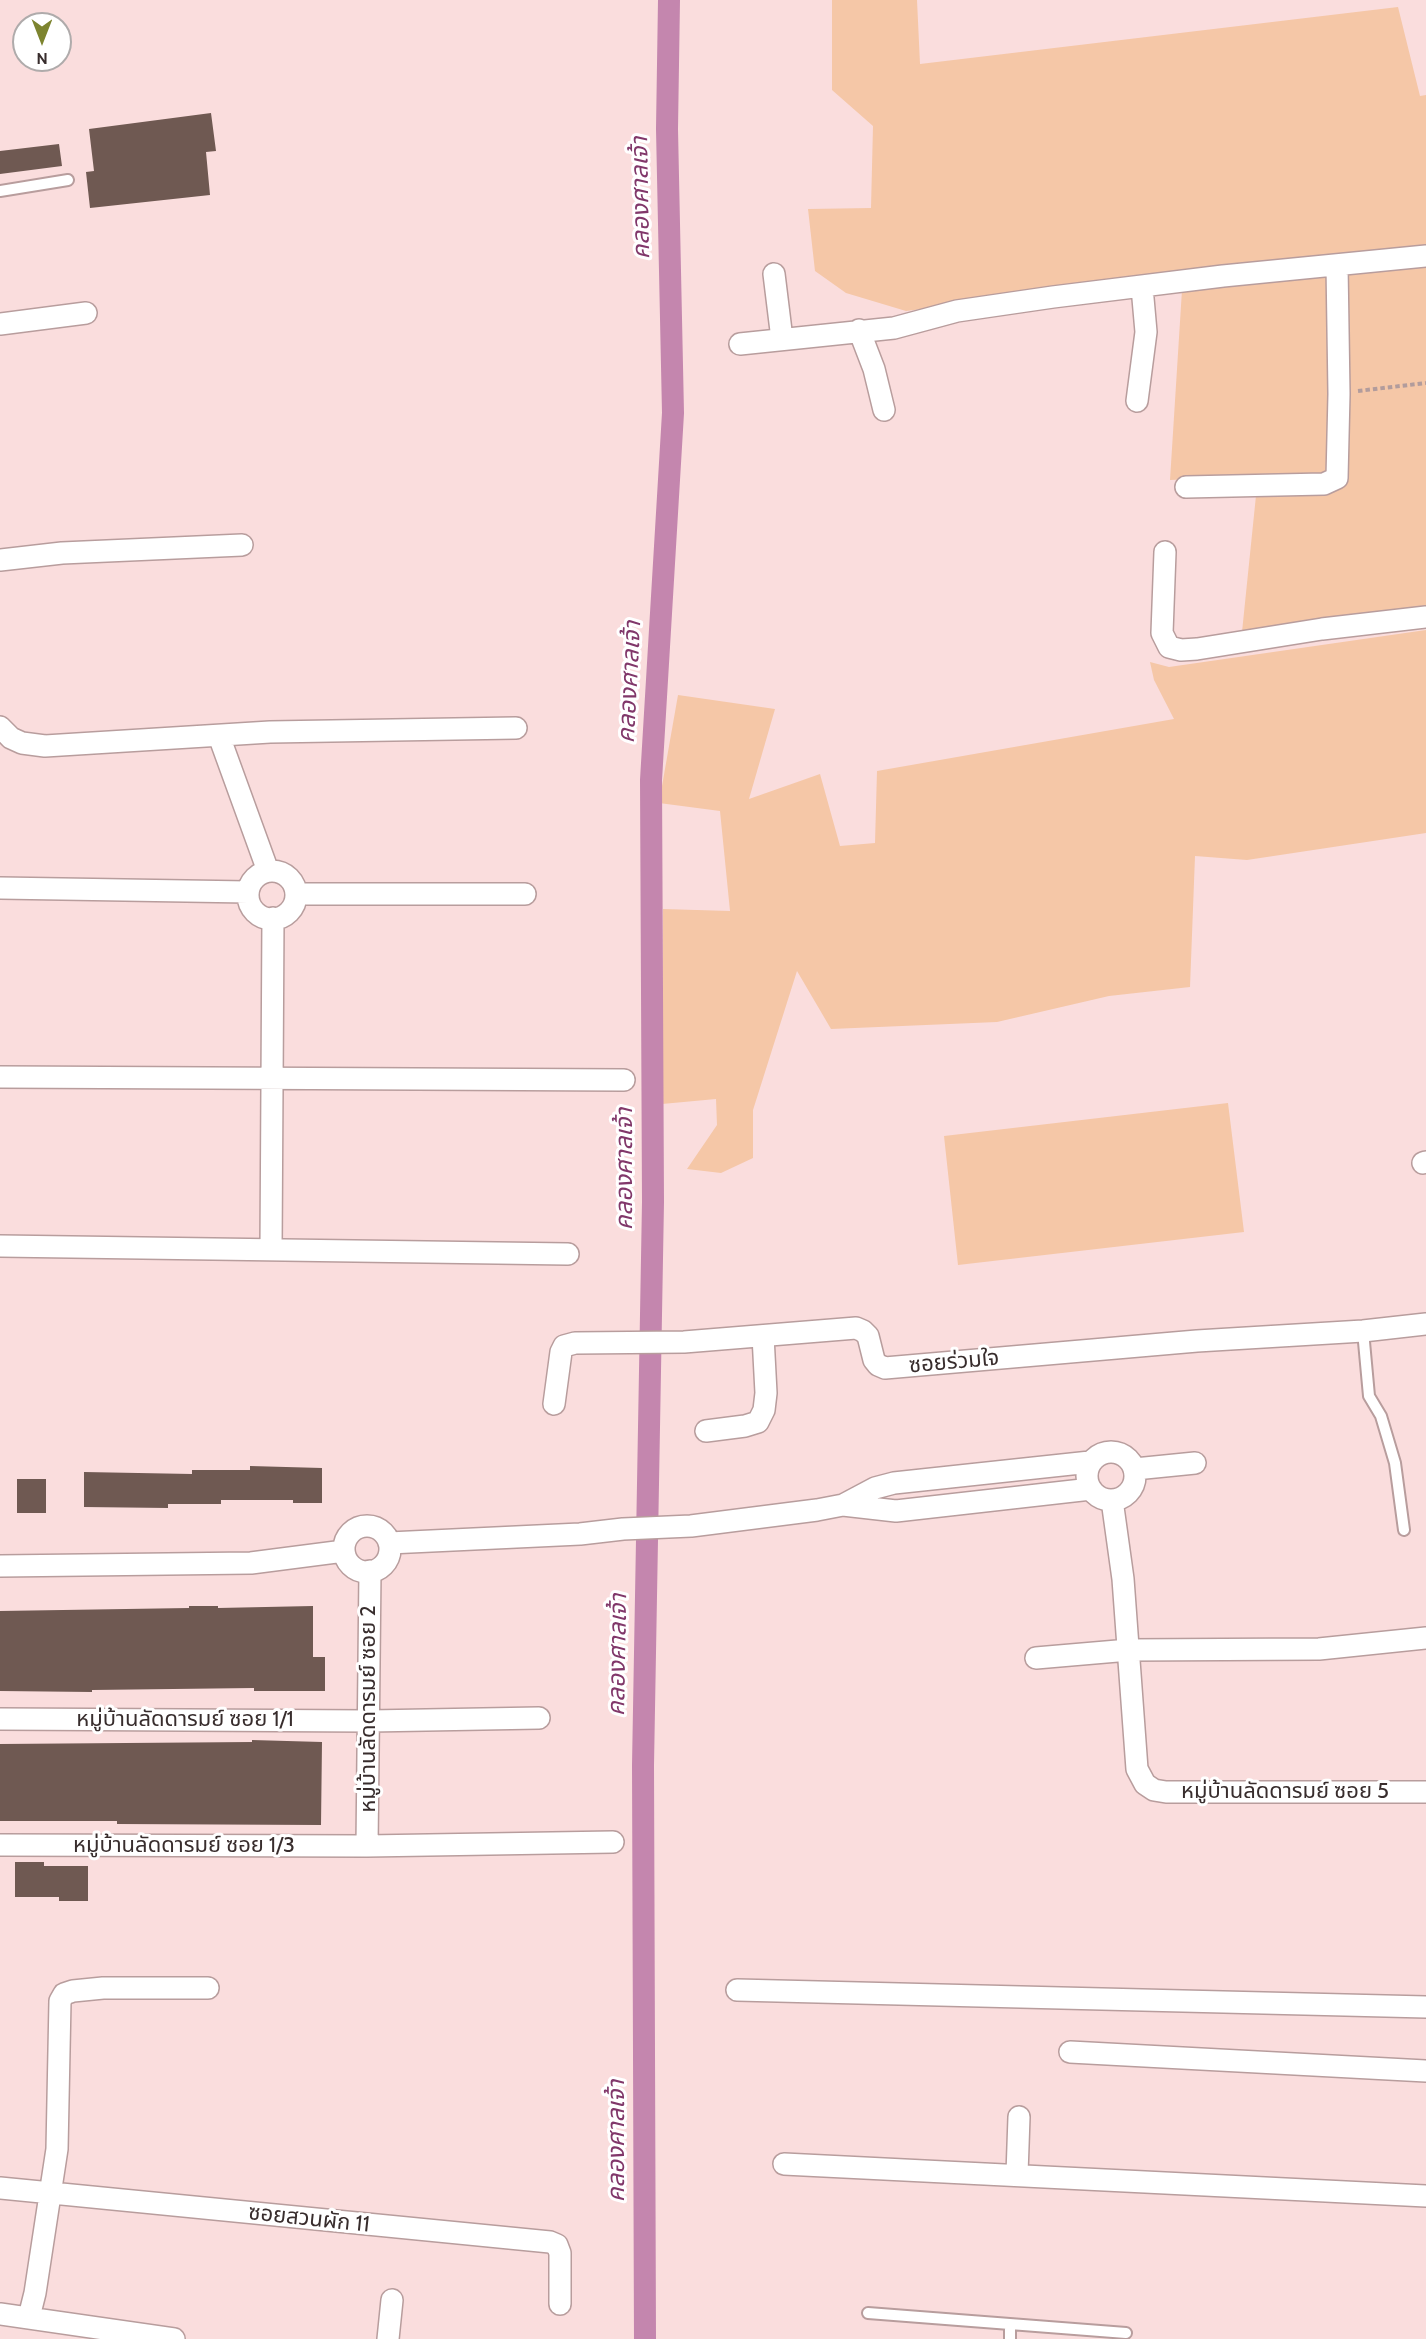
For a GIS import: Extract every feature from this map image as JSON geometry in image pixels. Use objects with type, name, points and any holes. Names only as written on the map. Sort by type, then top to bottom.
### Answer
[{"type":"street","points":[[740,344],[910,325],[968,310],[1053,297],[1426,256]]},
{"type":"street","points":[[1186,487],[1324,484],[1337,478],[1339,394],[1337,264]]},
{"type":"street","points":[[774,274],[782,339]]},
{"type":"street","points":[[1137,401],[1146,332],[1142,287]]},
{"type":"street","points":[[0,324],[86,313]]},
{"type":"street","points":[[859,330],[874,369],[884,410]]},
{"type":"street","points":[[0,560],[62,553],[242,545]]},
{"type":"street","points":[[1165,552],[1162,633],[1169,647],[1181,650],[1322,629],[1426,617]]},
{"type":"street","points":[[4,737],[22,743],[45,746],[270,732],[516,728]]},
{"type":"street","points":[[219,736],[268,871]]},
{"type":"street","points":[[268,871],[284,874],[290,879],[296,894],[290,911],[282,916],[266,918],[250,906],[248,892],[254,878],[268,871]]},
{"type":"street","points":[[0,888],[248,892]]},
{"type":"street","points":[[296,894],[525,894]]},
{"type":"street","points":[[271,1249],[273,918]]},
{"type":"street","points":[[0,1077],[624,1080]]},
{"type":"street","points":[[0,1246],[568,1254]]},
{"type":"street","name":"ซอยร่วมใจ","points":[[554,1404],[561,1352],[564,1346],[575,1343],[684,1342],[856,1328],[868,1336],[874,1360],[885,1368],[1197,1341],[1363,1331],[1426,1324]]},
{"type":"street","points":[[706,1431],[758,1422],[764,1410],[766,1393],[763,1336]]},
{"type":"street","points":[[390,1544],[691,1526],[817,1510],[843,1505],[875,1488],[894,1483],[1090,1462],[1104,1453],[1113,1452],[1123,1455],[1135,1469],[1136,1478],[1133,1486],[1128,1493],[1112,1500],[1100,1497],[1091,1489],[1088,1473],[1090,1462]]},
{"type":"street","points":[[1135,1469],[1195,1463]]},
{"type":"street","points":[[843,1505],[896,1511],[1091,1489]]},
{"type":"street","points":[[1112,1500],[1123,1579],[1129,1650]]},
{"type":"street","points":[[368,1525],[378,1528],[385,1534],[390,1544],[390,1553],[386,1562],[380,1568],[370,1571],[357,1570],[351,1566],[344,1551],[345,1541],[350,1533],[358,1527],[368,1525]]},
{"type":"street","points":[[0,1566],[251,1563],[344,1551]]},
{"type":"street","name":"หมู่บ้านลัดดารมย์ ซอย 2","points":[[367,1846],[370,1571]]},
{"type":"street","points":[[1036,1658],[1129,1650],[1318,1649],[1426,1638]]},
{"type":"street","name":"หมู่บ้านลัดดารมย์ ซอย 5","points":[[1129,1650],[1137,1769],[1145,1784],[1154,1790],[1166,1792],[1426,1792]]},
{"type":"street","name":"หมู่บ้านลัดดารมย์ ซอย 1/1","points":[[0,1719],[370,1721],[538,1718]]},
{"type":"street","name":"หมู่บ้านลัดดารมย์ ซอย 1/3","points":[[0,1845],[367,1846],[613,1842]]},
{"type":"street","points":[[29,2317],[52,2193],[57,2149],[60,2001],[64,1994],[103,1988],[208,1988]]},
{"type":"street","points":[[737,1990],[1426,2007]]},
{"type":"street","points":[[1070,2052],[1426,2071]]},
{"type":"street","points":[[1017,2174],[1019,2117]]},
{"type":"street","points":[[784,2164],[1426,2196]]},
{"type":"street","name":"ซอยสวนผัก 11","points":[[0,2188],[550,2242],[557,2245],[560,2253],[560,2304]]},
{"type":"street","points":[[388,2339],[392,2300]]},
{"type":"street","points":[[0,2314],[174,2339]]},
{"type":"lane","points":[[0,191],[68,180]]},
{"type":"lane","points":[[1363,1331],[1370,1396],[1381,1416],[1395,1463],[1404,1530]]},
{"type":"lane","points":[[868,2313],[1126,2333]]},
{"type":"lane","points":[[1010,2325],[1010,2339]]},
{"type":"path","points":[[1339,394],[1426,382]]},
{"type":"shaded area","points":[[832,0],[917,0],[920,64],[1398,7],[1420,96],[1426,95],[1426,246],[906,311],[846,293],[815,271],[808,209],[871,208],[873,126],[832,90]]},
{"type":"shaded area","points":[[1426,263],[1426,608],[1242,632],[1258,476],[1170,480],[1182,290]]},
{"type":"shaded area","points":[[1426,630],[1426,833],[1247,860],[1195,856],[1190,987],[1109,996],[997,1022],[831,1029],[797,971],[753,1110],[753,1158],[721,1173],[687,1169],[717,1125],[716,1099],[662,1104],[663,909],[730,911],[720,811],[659,803],[678,695],[775,709],[749,799],[820,774],[840,846],[875,843],[877,771],[1174,719],[1154,680],[1150,662],[1169,667]]},
{"type":"shaded area","points":[[1228,1103],[1244,1232],[958,1265],[944,1136]]},
{"type":"building","points":[[211,113],[216,151],[206,152],[210,195],[90,208],[86,172],[94,171],[89,129]]},
{"type":"building","points":[[59,144],[62,166],[0,174],[0,151]]},
{"type":"building","points":[[250,1466],[322,1468],[322,1503],[293,1503],[293,1500],[221,1500],[221,1504],[168,1504],[168,1508],[84,1507],[84,1472],[192,1474],[192,1470],[250,1470]]},
{"type":"building","points":[[17,1479],[46,1479],[46,1513],[17,1513]]},
{"type":"building","points":[[189,1606],[218,1606],[218,1608],[313,1606],[313,1657],[325,1657],[325,1691],[254,1691],[254,1688],[92,1690],[92,1692],[0,1691],[0,1611],[189,1608]]},
{"type":"building","points":[[252,1740],[322,1742],[321,1825],[0,1821],[0,1744],[252,1742]]},
{"type":"building","points":[[15,1862],[44,1862],[44,1866],[88,1866],[88,1901],[59,1901],[59,1897],[15,1897]]},
{"type":"waterway","name":"คลองศาลเจ้า","points":[[645,2339],[643,1765],[653,1202],[651,780],[673,413],[667,129],[669,0]]}]
